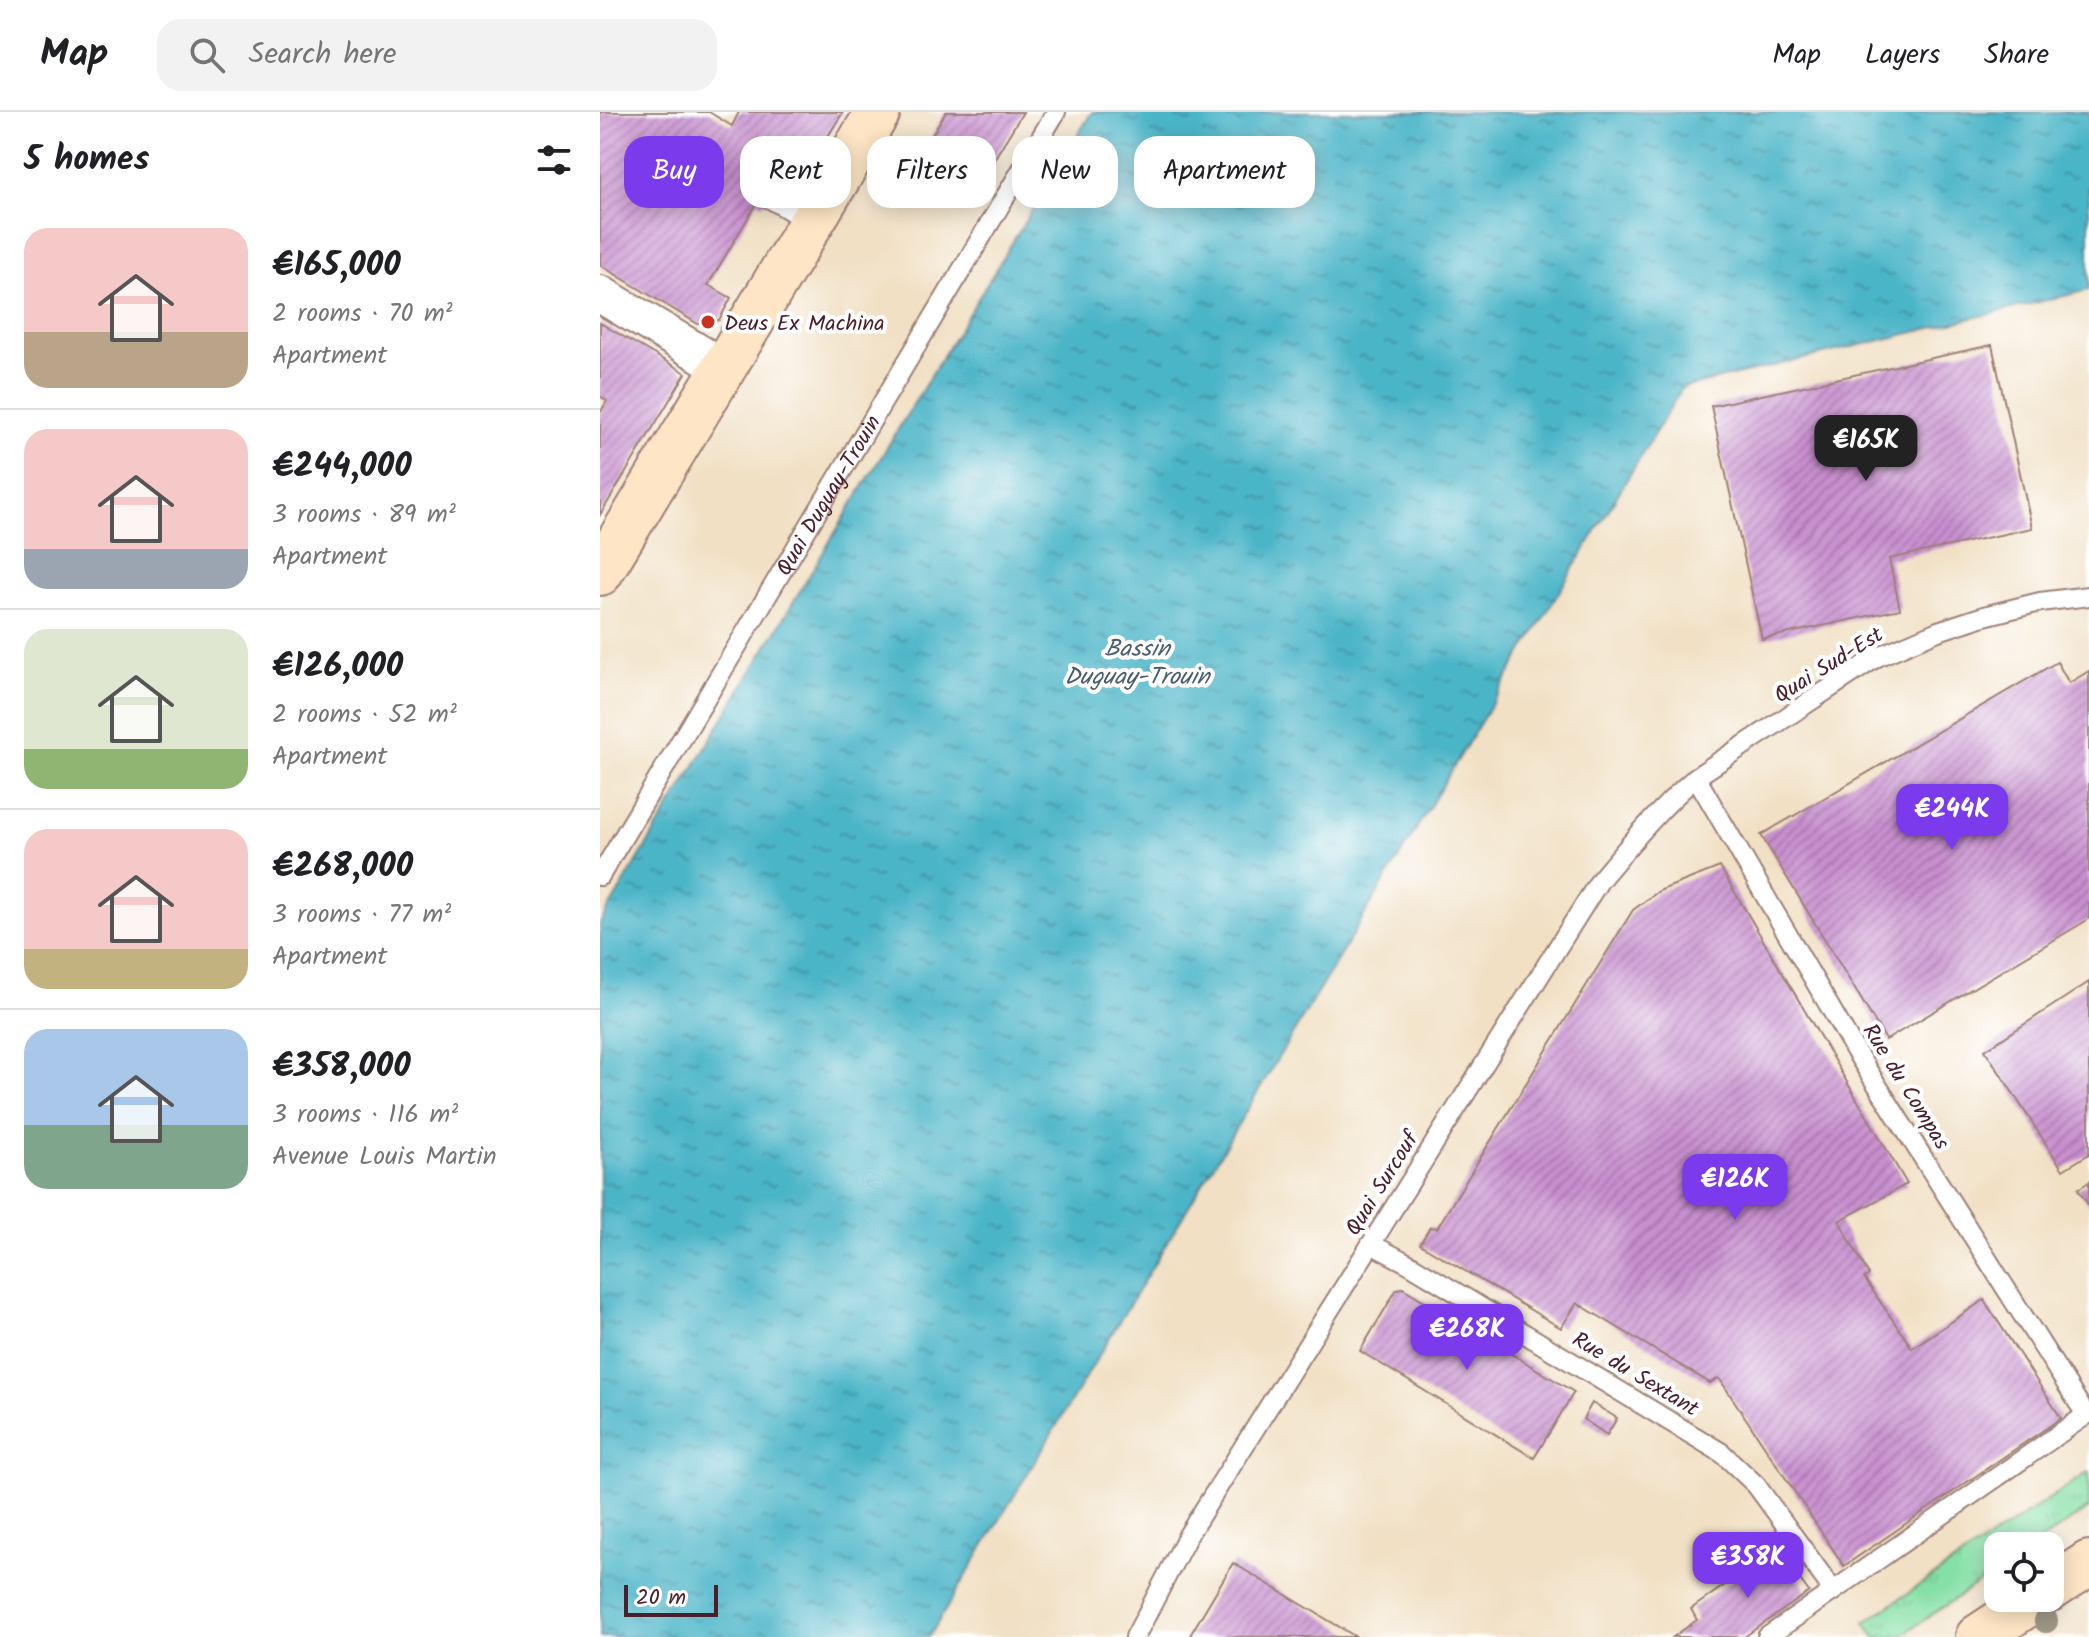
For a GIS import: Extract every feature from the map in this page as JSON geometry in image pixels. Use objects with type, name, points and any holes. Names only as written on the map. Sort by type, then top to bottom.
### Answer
[{"type":"main road","points":[[851,144],[871,114]]},
{"type":"main road","points":[[600,573],[724,368],[809,208]]},
{"type":"main road","points":[[2064,1580],[2089,1563]]},
{"type":"main road","points":[[1978,1637],[2016,1612]]},
{"type":"street","points":[[600,294],[724,368]]},
{"type":"lane","name":"Quai Duguay-Trouin","points":[[600,876],[1056,112]]},
{"type":"lane","name":"Quai Sud-Est","points":[[1696,777],[1877,657],[1938,631],[1984,616],[2040,602],[2089,596]]},
{"type":"lane","name":"Quai Surcouf","points":[[1135,1637],[1188,1535],[1600,880],[1636,836],[1696,777]]},
{"type":"lane","name":"Rue du Compas","points":[[1696,777],[1856,1052],[2088,1414]]},
{"type":"lane","name":"Rue du Sextant","points":[[1371,1244],[1722,1453],[1756,1485],[1832,1592]]},
{"type":"lane","points":[[1767,1637],[2088,1414]]},
{"type":"green space","points":[[2089,1472],[2089,1508],[2054,1532],[1999,1532]]},
{"type":"green space","points":[[1984,1542],[1984,1579],[1899,1637],[1875,1637],[1865,1622]]},
{"type":"water","name":"Bassin Duguay-Trouin","points":[[1092,112],[2089,112],[2089,290],[1682,388],[929,1637],[600,1637],[600,923],[1033,208],[1118,208],[1118,136],[1077,136]]},
{"type":"building","points":[[600,112],[709,112],[732,126],[739,112],[843,112],[828,136],[740,136],[740,208],[754,208],[708,285],[731,298],[719,320],[698,324],[600,265]]},
{"type":"building","points":[[946,112],[1023,112],[996,156],[996,136],[931,136]]},
{"type":"building","points":[[600,323],[686,373],[600,515],[600,413],[607,401],[600,396]]},
{"type":"building","points":[[1992,345],[2032,528],[1889,559],[1900,609],[1762,639],[1711,406]]},
{"type":"building","points":[[2057,662],[2069,683],[2089,671],[2089,919],[1886,1040],[1761,835]]},
{"type":"building","points":[[1720,867],[1907,1184],[1839,1221],[1869,1275],[1864,1278],[1912,1348],[1984,1300],[2061,1418],[1844,1566],[1719,1378],[1710,1383],[1577,1303],[1561,1328],[1420,1244],[1430,1227],[1437,1228],[1633,910],[1659,891]]},
{"type":"building","points":[[2089,982],[2089,1154],[2063,1170],[1985,1050]]},
{"type":"building","points":[[2089,1182],[2089,1206],[2078,1189]]},
{"type":"building","points":[[1403,1288],[1574,1392],[1534,1458],[1360,1351],[1397,1289]]},
{"type":"building","points":[[1592,1403],[1617,1418],[1607,1435],[1583,1419]]},
{"type":"building","points":[[1777,1548],[1809,1592],[1744,1637],[1673,1637],[1697,1620],[1691,1609]]},
{"type":"building","points":[[1233,1563],[1356,1637],[1189,1637]]},
{"type":"place","name":"Deus Ex Machina","points":[[708,322]]}]
